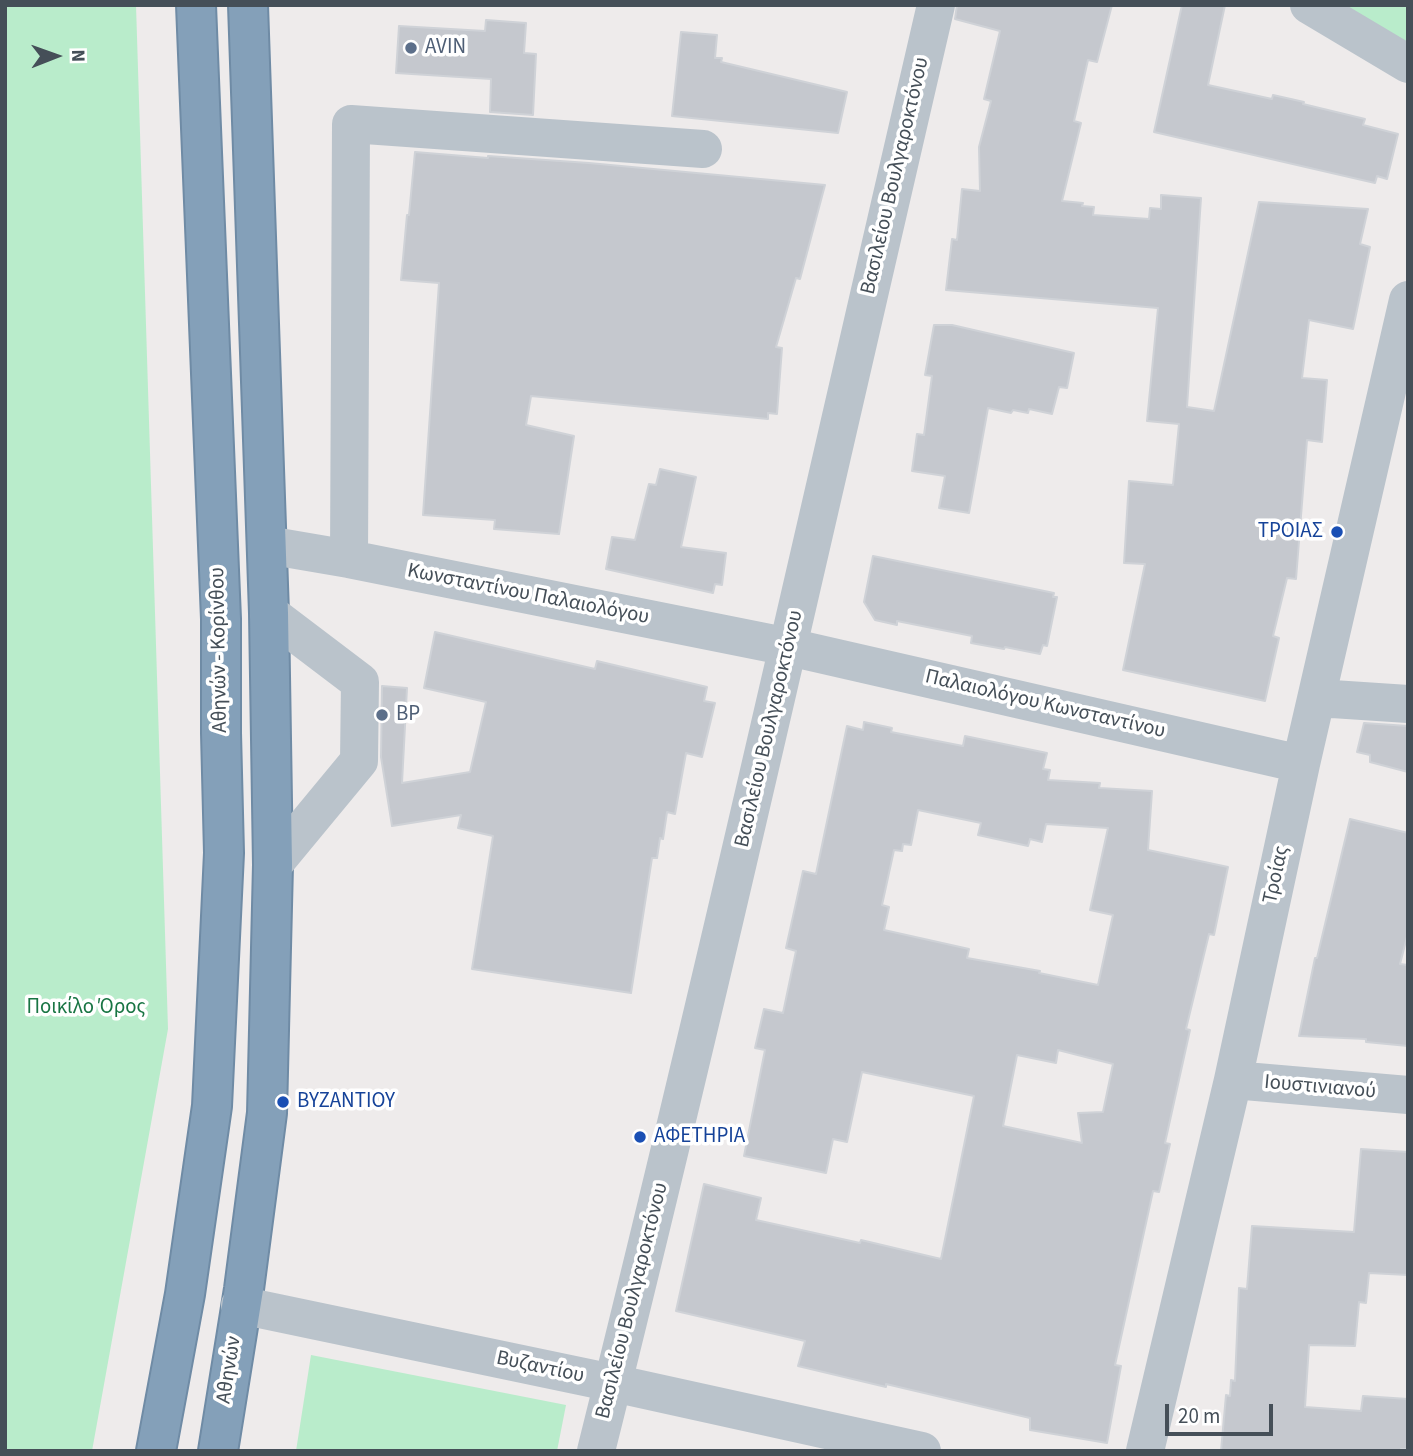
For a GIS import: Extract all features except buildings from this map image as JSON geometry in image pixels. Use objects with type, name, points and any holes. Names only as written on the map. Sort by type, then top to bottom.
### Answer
[{"type":"highway","name":"Αθηνών - Κορίνθου","points":[[156,1451],[185,1294],[212,1106],[224,853],[221,619],[196,5]]},
{"type":"highway","points":[[242,1297],[267,1113],[273,865],[270,613],[248,5]]},
{"type":"highway","name":"Αθηνών","points":[[218,1451],[242,1297]]},
{"type":"street","name":"Βασιλείου Βουλγαροκτόνου","points":[[596,1451],[671,1148],[789,647],[936,5]]},
{"type":"street","points":[[1309,5],[1408,64]]},
{"type":"street","points":[[349,559],[351,124],[703,149]]},
{"type":"street","name":"Τροίας","points":[[1145,1451],[1233,1080],[1301,764],[1408,300]]},
{"type":"street","name":"Κωνσταντίνου Παλαιολόγου","points":[[267,544],[789,647]]},
{"type":"street","points":[[270,613],[360,682],[359,761],[273,865]]},
{"type":"street","name":"Παλαιολόγου Κωνσταντίνου","points":[[789,647],[1301,764]]},
{"type":"street","points":[[1317,698],[1408,705]]},
{"type":"street","name":"Ιουστινιανού","points":[[1233,1080],[1408,1095]]},
{"type":"street","name":"Βυζαντίου","points":[[242,1297],[613,1383],[835,1441],[922,1451]]},
{"type":"green space","name":"Ποικίλο Όρος","points":[[5,5],[136,5],[168,1029],[92,1451],[5,1451]]},
{"type":"green space","points":[[1344,5],[1408,5],[1408,44]]},
{"type":"green space","points":[[311,1355],[566,1405],[557,1451],[296,1451]]},
{"type":"place","name":"AVIN","points":[[411,48]]},
{"type":"place","name":"ΤΡΟΙΑΣ","points":[[1337,532]]},
{"type":"place","name":"BP","points":[[382,715]]},
{"type":"place","name":"ΒΥΖΑΝΤΙΟΥ","points":[[283,1102]]},
{"type":"place","name":"ΑΦΕΤΗΡΙΑ","points":[[640,1137]]}]
